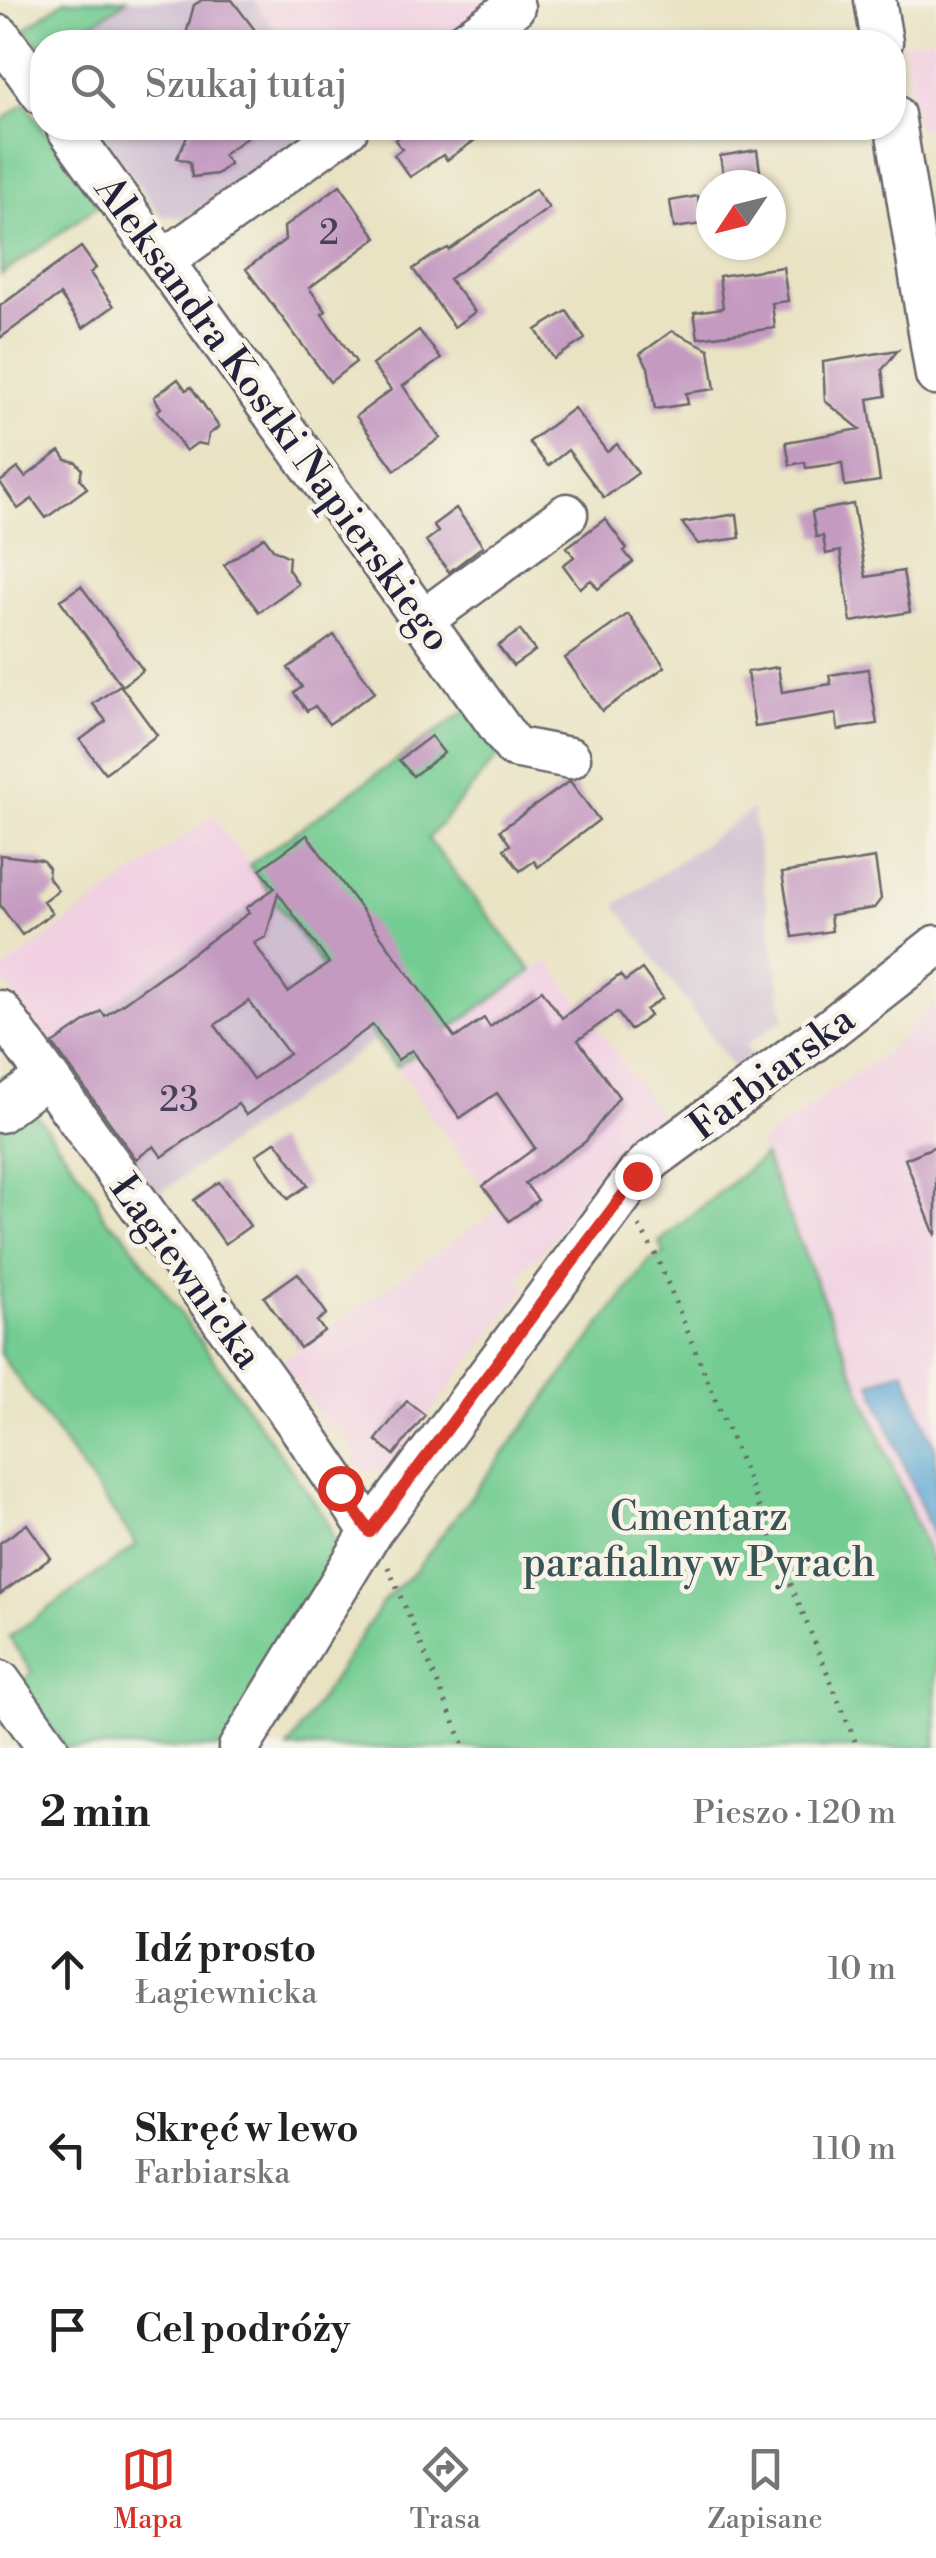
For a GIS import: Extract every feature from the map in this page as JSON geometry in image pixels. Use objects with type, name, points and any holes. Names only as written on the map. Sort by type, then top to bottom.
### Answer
[{"type":"street","points":[[875,0],[880,30]]},
{"type":"street","points":[[482,30],[514,7]]},
{"type":"street","points":[[0,36],[30,77]]},
{"type":"street","name":"Aleksandra Kostki Napierskiego","points":[[76,140],[514,747],[570,758]]},
{"type":"street","points":[[166,260],[331,140]]},
{"type":"street","points":[[898,140],[936,375]]},
{"type":"street","points":[[423,620],[567,514]]},
{"type":"street","name":"Farbiarska","points":[[239,1748],[370,1532],[618,1200],[653,1159],[936,946]]},
{"type":"street","name":"Łagiewnicka","points":[[0,1011],[370,1532]]},
{"type":"street","points":[[0,1112],[46,1076]]},
{"type":"street","points":[[0,1681],[48,1748]]},
{"type":"path","points":[[618,1200],[637,1222],[657,1257],[858,1748]]},
{"type":"path","points":[[370,1532],[398,1588],[465,1748]]},
{"type":"shaded area","points":[[126,0],[253,0],[276,30],[83,30]]},
{"type":"shaded area","points":[[253,0],[504,0],[463,30],[276,30]]},
{"type":"shaded area","points":[[936,37],[936,171],[929,128],[917,130],[906,41]]},
{"type":"shaded area","points":[[106,140],[298,140],[187,218],[161,215]]},
{"type":"shaded area","points":[[752,810],[785,1019],[745,1045],[753,1056],[736,1071],[616,905]]},
{"type":"shaded area","points":[[213,815],[269,892],[52,1046],[0,972]]},
{"type":"shaded area","points":[[269,892],[376,1039],[157,1195],[52,1046]]},
{"type":"shaded area","points":[[549,960],[660,1115],[640,1129],[536,1259],[533,1257],[518,1280],[527,1287],[386,1470],[360,1470],[353,1459],[356,1452],[340,1429],[326,1425],[281,1362],[499,1209],[396,1067]]},
{"type":"shaded area","points":[[936,1002],[936,1572],[758,1144],[890,1049]]},
{"type":"green space","points":[[65,0],[126,0],[83,30],[30,30],[30,36],[25,29]]},
{"type":"green space","points":[[25,103],[30,110],[30,140],[52,140],[99,205],[1,275],[0,122]]},
{"type":"green space","points":[[467,710],[500,754],[428,839],[532,971],[396,1067],[249,865]]},
{"type":"green space","points":[[32,1109],[97,1197],[104,1217],[121,1230],[325,1517],[341,1557],[225,1748],[66,1748],[19,1683],[32,1673],[9,1637],[137,1545],[0,1354],[0,1124]]},
{"type":"green space","name":"Cmentarz parafialny w Pyrach","points":[[764,1156],[936,1572],[936,1748],[288,1748],[385,1599],[414,1572],[650,1260],[665,1254],[659,1242]]},
{"type":"water","points":[[904,1370],[936,1450],[936,1543],[871,1383]]},
{"type":"building","points":[[202,0],[232,0],[255,30],[187,30],[194,5]]},
{"type":"building","points":[[185,140],[243,140],[223,155],[230,164],[217,174],[192,177],[190,162],[177,158]]},
{"type":"building","points":[[395,140],[475,140],[447,160],[443,155],[410,177],[394,155],[402,149]]},
{"type":"building","points":[[757,150],[760,170],[722,170],[720,156]]},
{"type":"building","points":[[340,185],[377,238],[309,288],[356,362],[330,382],[246,269],[285,240],[284,227]]},
{"type":"building","points":[[535,189],[549,208],[449,279],[475,312],[454,327],[413,269],[449,250]]},
{"type":"building","points":[[696,196],[696,225],[674,228],[670,201]]},
{"type":"building","points":[[81,247],[96,268],[90,273],[114,306],[83,328],[60,295],[0,338],[0,306]]},
{"type":"building","points":[[783,267],[788,301],[772,303],[775,328],[698,338],[694,312],[723,308],[719,276]]},
{"type":"building","points":[[567,311],[585,339],[554,359],[536,330]]},
{"type":"building","points":[[419,330],[441,359],[403,386],[440,438],[395,470],[356,416],[391,390],[372,365]]},
{"type":"building","points":[[672,331],[709,349],[715,389],[686,393],[688,404],[655,409],[648,367],[640,354]]},
{"type":"building","points":[[898,350],[882,370],[886,396],[868,399],[880,481],[845,486],[842,463],[806,468],[805,462],[790,465],[786,442],[860,429],[825,401],[823,362]]},
{"type":"building","points":[[178,379],[186,390],[191,387],[219,427],[209,434],[207,445],[197,443],[186,451],[157,411],[161,408],[154,397]]},
{"type":"building","points":[[574,408],[607,452],[617,444],[638,473],[604,498],[568,450],[548,466],[529,442]]},
{"type":"building","points":[[60,451],[66,460],[76,462],[82,469],[80,479],[87,488],[46,518],[32,499],[18,509],[0,482],[18,468],[25,477]]},
{"type":"building","points":[[853,504],[866,577],[903,571],[910,612],[851,622],[840,551],[826,554],[823,536],[816,537],[812,512]]},
{"type":"building","points":[[456,508],[483,546],[449,572],[426,541],[438,532],[433,525]]},
{"type":"building","points":[[737,514],[740,538],[698,544],[682,523]]},
{"type":"building","points":[[605,519],[633,562],[598,589],[591,580],[580,588],[563,565],[574,557],[567,547]]},
{"type":"building","points":[[264,537],[273,549],[289,557],[288,569],[298,584],[259,612],[224,565]]},
{"type":"building","points":[[81,586],[143,670],[122,686],[60,600]]},
{"type":"building","points":[[628,614],[665,667],[602,711],[565,658]]},
{"type":"building","points":[[520,630],[535,651],[513,666],[498,646]]},
{"type":"building","points":[[334,635],[375,692],[329,724],[315,706],[307,711],[294,693],[302,687],[288,668]]},
{"type":"building","points":[[778,667],[782,692],[831,684],[829,675],[868,669],[877,724],[838,730],[836,714],[755,727],[747,672]]},
{"type":"building","points":[[120,685],[157,735],[105,773],[80,740],[106,721],[93,704]]},
{"type":"building","points":[[431,736],[444,753],[413,776],[399,760]]},
{"type":"building","points":[[570,781],[599,820],[538,867],[534,861],[520,871],[504,849],[510,845],[500,830]]},
{"type":"building","points":[[307,835],[455,1038],[484,1018],[490,1027],[542,990],[562,1018],[620,975],[625,981],[642,969],[663,998],[646,1010],[650,1016],[630,1030],[617,1012],[578,1040],[619,1097],[585,1142],[525,1183],[538,1200],[509,1221],[483,1186],[535,1148],[497,1093],[460,1118],[412,1050],[398,1060],[373,1025],[246,1115],[238,1104],[162,1157],[154,1146],[136,1159],[53,1044],[101,1011],[105,1016],[249,913],[246,908],[275,888],[260,869]],"holes":[[[278,893],[329,963],[288,992],[254,943],[266,937]],[[249,1001],[289,1054],[253,1079],[215,1025]]]},
{"type":"building","points":[[0,855],[42,860],[58,890],[43,901],[52,913],[22,935],[0,905]]},
{"type":"building","points":[[875,858],[881,899],[874,908],[830,915],[832,931],[793,937],[782,873]]},
{"type":"building","points":[[276,1141],[308,1185],[288,1199],[256,1155]]},
{"type":"building","points":[[936,1146],[936,1234],[935,1235],[905,1159]]},
{"type":"building","points":[[219,1182],[250,1226],[225,1244],[194,1200]]},
{"type":"building","points":[[298,1273],[327,1314],[317,1321],[324,1331],[300,1348],[264,1297]]},
{"type":"building","points":[[407,1401],[425,1415],[394,1455],[376,1440]]},
{"type":"building","points":[[27,1524],[51,1558],[0,1594],[0,1543]]},
{"type":"route","points":[[340,1488],[370,1532],[637,1176]]}]
